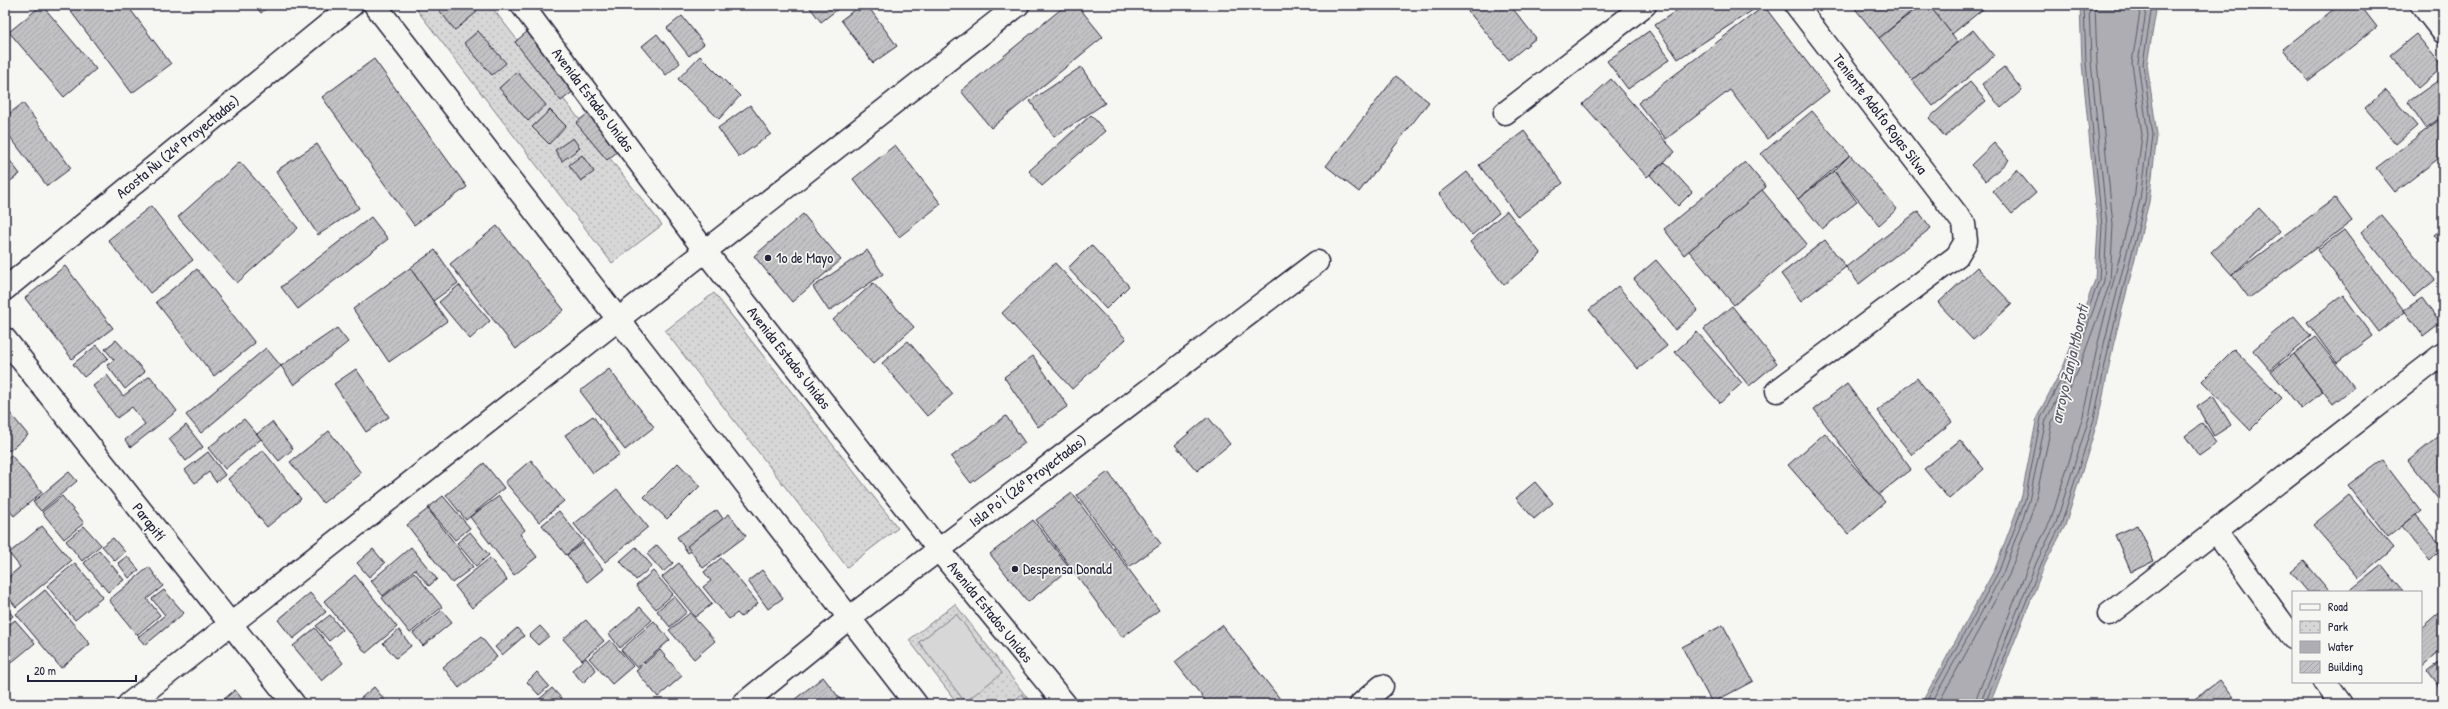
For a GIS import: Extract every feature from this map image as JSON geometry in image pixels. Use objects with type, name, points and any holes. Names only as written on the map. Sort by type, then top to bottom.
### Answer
[{"type":"street","name":"Acosta Ñu (24ª Proyectadas)","points":[[5,289],[352,5]]},
{"type":"street","points":[[375,5],[916,704]]},
{"type":"street","name":"Avenida Estados Unidos","points":[[522,5],[705,251],[938,549],[1065,704]]},
{"type":"street","points":[[129,704],[1018,5]]},
{"type":"street","points":[[1505,113],[1645,5]]},
{"type":"street","name":"Teniente Adolfo Rojas Silva","points":[[1777,391],[1957,256],[1966,241],[1964,224],[1796,5]]},
{"type":"street","points":[[2422,5],[2443,32]]},
{"type":"street","name":"Isla Po'i (26ª Proyectadas)","points":[[743,704],[849,618],[938,549],[1317,262]]},
{"type":"street","name":"Parapití","points":[[5,339],[294,704]]},
{"type":"street","points":[[2109,614],[2443,354]]},
{"type":"street","points":[[2216,531],[2292,637]]},
{"type":"street","points":[[2326,683],[2341,704]]},
{"type":"street","points":[[1361,704],[1382,686]]},
{"type":"green space","points":[[423,5],[490,5],[662,225],[612,263],[417,10]]},
{"type":"green space","points":[[714,293],[898,528],[847,567],[665,331]]},
{"type":"green space","points":[[955,604],[1032,704],[958,704],[909,640]]},
{"type":"green space","points":[[956,614],[1002,673],[965,702],[919,642]]},
{"type":"green space","points":[[1022,694],[1029,704],[1010,704]]},
{"type":"water","name":"arroyo Zanja Mboroti","points":[[2080,5],[2157,5],[2147,64],[2157,135],[2149,202],[2113,346],[2098,420],[2065,526],[2045,564],[1993,696],[1989,704],[1921,704],[1995,569],[2021,499],[2037,417],[2064,365],[2095,280],[2098,227],[2082,63]]},
{"type":"building","points":[[42,5],[96,69],[64,97],[9,32]]},
{"type":"building","points":[[74,5],[127,5],[171,64],[132,93],[69,9]]},
{"type":"building","points":[[255,5],[270,5],[261,13]]},
{"type":"building","points":[[435,5],[471,5],[477,12],[455,30]]},
{"type":"building","points":[[673,5],[683,5],[677,10]]},
{"type":"building","points":[[808,5],[843,5],[821,22]]},
{"type":"building","points":[[861,5],[867,5],[897,46],[873,63],[841,20]]},
{"type":"building","points":[[1066,5],[1077,5],[1103,37],[991,128],[961,91]]},
{"type":"building","points":[[1463,5],[1510,5],[1536,38],[1509,60]]},
{"type":"building","points":[[1685,5],[1755,5],[1756,8],[1678,59],[1655,25]]},
{"type":"building","points":[[1852,5],[1919,5],[1879,38]]},
{"type":"building","points":[[1921,5],[1930,5],[1958,42],[1912,80],[1879,38]]},
{"type":"building","points":[[1937,5],[1988,5],[1952,34],[1932,9]]},
{"type":"building","points":[[2339,5],[2360,5],[2377,27],[2308,81],[2283,49]]},
{"type":"building","points":[[1764,6],[1829,91],[1767,139],[1730,90],[1666,139],[1638,103]]},
{"type":"building","points":[[682,16],[704,44],[689,56],[667,28]]},
{"type":"building","points":[[534,26],[580,86],[561,101],[515,42]]},
{"type":"building","points":[[1973,30],[1994,56],[1933,106],[1912,80]]},
{"type":"building","points":[[478,31],[506,63],[492,75],[464,43]]},
{"type":"building","points":[[1649,31],[1670,59],[1628,89],[1607,61]]},
{"type":"building","points":[[657,34],[680,63],[666,75],[642,46]]},
{"type":"building","points":[[2416,34],[2443,67],[2418,88],[2390,55]]},
{"type":"building","points":[[700,56],[740,96],[719,119],[678,79]]},
{"type":"building","points":[[374,59],[467,187],[414,225],[322,97]]},
{"type":"building","points":[[1081,67],[1105,103],[1054,137],[1030,101]]},
{"type":"building","points":[[2004,67],[2022,90],[2001,108],[1982,84]]},
{"type":"building","points":[[517,72],[546,105],[528,121],[499,88]]},
{"type":"building","points":[[1396,76],[1429,102],[1359,192],[1326,166]]},
{"type":"building","points":[[2443,77],[2443,116],[2426,128],[2408,102]]},
{"type":"building","points":[[1611,79],[1675,152],[1647,177],[1583,104]]},
{"type":"building","points":[[1970,82],[1986,101],[1945,137],[1929,118]]},
{"type":"building","points":[[2386,90],[2417,126],[2396,144],[2365,108]]},
{"type":"building","points":[[23,103],[71,168],[47,186],[5,130],[5,117]]},
{"type":"building","points":[[750,105],[771,134],[739,157],[718,128]]},
{"type":"building","points":[[593,109],[623,147],[607,160],[576,123]]},
{"type":"building","points":[[550,110],[566,126],[549,144],[532,127]]},
{"type":"building","points":[[1812,111],[1850,155],[1798,199],[1761,154]]},
{"type":"building","points":[[1091,115],[1105,131],[1042,186],[1029,171]]},
{"type":"building","points":[[2439,120],[2443,125],[2443,155],[2395,192],[2376,168]]},
{"type":"building","points":[[1524,131],[1563,183],[1518,217],[1479,165]]},
{"type":"building","points":[[573,138],[580,148],[562,161],[555,150]]},
{"type":"building","points":[[1994,143],[2009,160],[1986,181],[1971,165]]},
{"type":"building","points":[[317,144],[359,208],[318,235],[276,171]]},
{"type":"building","points":[[895,145],[941,204],[899,237],[853,179]]},
{"type":"building","points":[[5,154],[20,174],[5,185]]},
{"type":"building","points":[[582,155],[594,172],[581,181],[569,165]]},
{"type":"building","points":[[1850,155],[1897,209],[1879,225],[1834,171]]},
{"type":"building","points":[[240,162],[298,228],[237,283],[178,217]]},
{"type":"building","points":[[1665,162],[1692,192],[1678,206],[1650,175]]},
{"type":"building","points":[[1745,162],[1766,187],[1684,255],[1664,229]]},
{"type":"building","points":[[2017,170],[2036,193],[2012,214],[1993,191]]},
{"type":"building","points":[[1834,171],[1857,202],[1822,229],[1798,199]]},
{"type":"building","points":[[1467,172],[1499,213],[1472,235],[1439,194]]},
{"type":"building","points":[[1762,190],[1807,244],[1734,305],[1689,251]]},
{"type":"building","points":[[2335,198],[2352,221],[2249,298],[2232,275]]},
{"type":"building","points":[[151,206],[193,260],[150,293],[108,240]]},
{"type":"building","points":[[2259,208],[2280,231],[2232,275],[2211,252]]},
{"type":"building","points":[[1507,211],[1541,254],[1504,285],[1470,242]]},
{"type":"building","points":[[1918,211],[1931,228],[1859,284],[1846,267]]},
{"type":"building","points":[[803,214],[841,260],[792,302],[754,256]]},
{"type":"building","points":[[2381,215],[2435,280],[2414,297],[2361,232]]},
{"type":"building","points":[[371,217],[388,239],[298,309],[281,287]]},
{"type":"building","points":[[497,226],[564,310],[516,349],[450,264]]},
{"type":"building","points":[[2443,228],[2443,247],[2434,235]]},
{"type":"building","points":[[2344,230],[2405,312],[2379,332],[2317,250]]},
{"type":"building","points":[[1825,240],[1846,267],[1801,301],[1781,274]]},
{"type":"building","points":[[1091,245],[1129,286],[1106,309],[1068,268]]},
{"type":"building","points":[[435,250],[458,283],[433,301],[410,268]]},
{"type":"building","points":[[867,250],[883,274],[829,311],[813,287]]},
{"type":"building","points":[[1656,260],[1698,310],[1675,330],[1634,279]]},
{"type":"building","points":[[1055,263],[1126,339],[1072,389],[1002,313]]},
{"type":"building","points":[[65,266],[113,328],[72,359],[25,298]]},
{"type":"building","points":[[1977,267],[2012,304],[1973,340],[1938,303]]},
{"type":"building","points":[[410,268],[447,321],[389,362],[353,309]]},
{"type":"building","points":[[197,269],[255,343],[214,376],[156,302]]},
{"type":"building","points":[[873,283],[914,327],[873,364],[833,320]]},
{"type":"building","points":[[459,285],[490,321],[470,339],[439,302]]},
{"type":"building","points":[[1618,286],[1667,346],[1638,369],[1589,310]]},
{"type":"building","points":[[2343,295],[2373,336],[2337,363],[2307,322]]},
{"type":"building","points":[[2422,298],[2440,323],[2423,336],[2404,310]]},
{"type":"building","points":[[1732,306],[1777,363],[1749,386],[1704,329]]},
{"type":"building","points":[[2294,316],[2311,336],[2270,370],[2253,350]]},
{"type":"building","points":[[337,328],[348,342],[294,385],[281,366]]},
{"type":"building","points":[[1697,332],[1742,383],[1720,403],[1675,352]]},
{"type":"building","points":[[2315,337],[2354,387],[2333,404],[2294,354]]},
{"type":"building","points":[[116,340],[145,372],[125,389],[107,365],[114,360],[105,349]]},
{"type":"building","points":[[908,341],[953,394],[927,416],[882,363]]},
{"type":"building","points":[[97,345],[108,358],[84,377],[73,364]]},
{"type":"building","points":[[266,348],[281,366],[201,433],[186,415]]},
{"type":"building","points":[[2234,349],[2282,398],[2250,430],[2202,381]]},
{"type":"building","points":[[2294,354],[2323,392],[2301,409],[2271,371]]},
{"type":"building","points":[[1033,356],[1068,406],[1038,427],[1004,377]]},
{"type":"building","points":[[356,369],[389,417],[366,432],[334,384]]},
{"type":"building","points":[[609,369],[654,427],[625,450],[580,391]]},
{"type":"building","points":[[107,375],[123,396],[150,376],[177,411],[131,447],[125,440],[145,424],[132,407],[117,418],[93,386]]},
{"type":"building","points":[[1917,378],[1952,422],[1912,455],[1877,411]]},
{"type":"building","points":[[1847,384],[1911,469],[1878,495],[1814,409]]},
{"type":"building","points":[[2213,396],[2231,425],[2214,436],[2197,407]]},
{"type":"building","points":[[5,407],[28,435],[9,451],[5,446]]},
{"type":"building","points":[[593,416],[620,454],[593,473],[565,435]]},
{"type":"building","points":[[1006,416],[1025,443],[971,483],[951,457]]},
{"type":"building","points":[[1208,417],[1230,444],[1197,471],[1175,445]]},
{"type":"building","points":[[244,419],[261,439],[225,469],[208,448]]},
{"type":"building","points":[[272,422],[293,449],[279,461],[257,434]]},
{"type":"building","points":[[2203,423],[2217,443],[2199,456],[2185,436]]},
{"type":"building","points":[[186,425],[203,447],[186,461],[169,439]]},
{"type":"building","points":[[329,431],[361,473],[323,503],[290,462]]},
{"type":"building","points":[[1825,433],[1885,502],[1848,534],[1788,465]]},
{"type":"building","points":[[2443,433],[2443,505],[2408,461]]},
{"type":"building","points":[[1960,440],[1984,469],[1949,499],[1924,469]]},
{"type":"building","points":[[263,450],[301,499],[267,527],[228,479]]},
{"type":"building","points":[[208,452],[225,475],[216,482],[209,472],[195,483],[185,470]]},
{"type":"building","points":[[11,455],[42,492],[14,516],[5,505],[5,460]]},
{"type":"building","points":[[531,460],[564,501],[539,522],[505,482]]},
{"type":"building","points":[[2382,460],[2421,511],[2388,537],[2348,485]]},
{"type":"building","points":[[484,463],[504,488],[466,520],[446,495]]},
{"type":"building","points":[[678,463],[700,486],[667,519],[644,497]]},
{"type":"building","points":[[69,472],[77,481],[41,511],[33,502]]},
{"type":"building","points":[[1108,472],[1161,544],[1129,567],[1077,495]]},
{"type":"building","points":[[1535,482],[1553,503],[1534,519],[1516,498]]},
{"type":"building","points":[[617,489],[648,527],[605,562],[574,524]]},
{"type":"building","points":[[1072,493],[1159,610],[1122,637],[1036,520]]},
{"type":"building","points":[[2349,495],[2394,548],[2359,578],[2313,525]]},
{"type":"building","points":[[62,496],[84,523],[64,539],[42,512]]},
{"type":"building","points":[[443,496],[470,528],[455,540],[428,508]]},
{"type":"building","points":[[499,496],[525,530],[520,534],[537,557],[514,575],[470,517]]},
{"type":"building","points":[[428,509],[473,567],[452,583],[407,525]]},
{"type":"building","points":[[717,510],[728,526],[688,553],[677,537]]},
{"type":"building","points":[[559,511],[583,541],[566,555],[542,525]]},
{"type":"building","points":[[729,514],[746,536],[703,568],[687,546]]},
{"type":"building","points":[[2416,515],[2443,548],[2430,561],[2402,526]]},
{"type":"building","points":[[1033,520],[1070,568],[1028,602],[990,554]]},
{"type":"building","points":[[2138,525],[2154,561],[2131,572],[2115,535]]},
{"type":"building","points":[[42,526],[71,561],[16,607],[5,593],[5,580],[20,567],[9,553]]},
{"type":"building","points":[[84,526],[101,545],[82,561],[66,541]]},
{"type":"building","points":[[470,532],[489,555],[476,566],[457,543]]},
{"type":"building","points":[[113,538],[125,552],[115,561],[102,546]]},
{"type":"building","points":[[583,543],[603,569],[587,582],[567,555]]},
{"type":"building","points":[[657,545],[673,563],[663,572],[647,554]]},
{"type":"building","points":[[411,547],[437,579],[429,586],[415,569],[383,596],[371,581]]},
{"type":"building","points":[[636,547],[652,566],[636,580],[620,561]]},
{"type":"building","points":[[373,549],[385,563],[369,577],[357,563]]},
{"type":"building","points":[[99,550],[124,580],[108,592],[84,563]]},
{"type":"building","points":[[127,556],[139,570],[129,578],[118,563]]},
{"type":"building","points":[[490,558],[507,580],[472,608],[455,586]]},
{"type":"building","points":[[721,558],[758,603],[741,617],[737,613],[729,619],[703,587],[711,581],[704,572]]},
{"type":"building","points":[[2304,561],[2329,591],[2307,591],[2291,572]]},
{"type":"building","points":[[75,563],[103,597],[75,620],[47,586]]},
{"type":"building","points":[[679,563],[712,604],[695,617],[662,577]]},
{"type":"building","points":[[2382,565],[2403,591],[2349,591]]},
{"type":"building","points":[[149,567],[163,586],[147,599],[160,615],[137,635],[109,600]]},
{"type":"building","points":[[762,570],[783,598],[768,609],[748,581]]},
{"type":"building","points":[[653,571],[673,594],[656,609],[636,586]]},
{"type":"building","points":[[414,572],[442,607],[410,633],[382,598]]},
{"type":"building","points":[[355,575],[397,627],[366,653],[324,601]]},
{"type":"building","points":[[45,590],[90,644],[61,668],[16,614]]},
{"type":"building","points":[[164,590],[184,613],[145,645],[138,637],[165,615],[152,599]]},
{"type":"building","points":[[310,593],[326,612],[293,639],[278,620]]},
{"type":"building","points":[[674,596],[687,612],[670,627],[657,611]]},
{"type":"building","points":[[5,607],[13,616],[5,623]]},
{"type":"building","points":[[640,607],[652,620],[620,648],[609,634]]},
{"type":"building","points":[[2443,609],[2443,649],[2422,667],[2422,627]]},
{"type":"building","points":[[442,610],[452,622],[423,646],[413,633]]},
{"type":"building","points":[[690,613],[715,641],[694,659],[669,630]]},
{"type":"building","points":[[330,615],[342,630],[329,641],[316,626]]},
{"type":"building","points":[[15,620],[35,643],[6,667],[5,628]]},
{"type":"building","points":[[586,620],[604,641],[582,660],[563,639]]},
{"type":"building","points":[[654,621],[670,640],[637,668],[621,650]]},
{"type":"building","points":[[1222,625],[1284,704],[1208,704],[1175,662]]},
{"type":"building","points":[[1723,625],[1753,681],[1712,703],[1682,647]]},
{"type":"building","points":[[540,626],[549,636],[538,645],[529,636]]},
{"type":"building","points":[[315,628],[343,663],[322,681],[293,646]]},
{"type":"building","points":[[517,628],[524,636],[502,655],[495,647]]},
{"type":"building","points":[[399,630],[411,646],[396,658],[383,643]]},
{"type":"building","points":[[481,637],[497,657],[459,688],[443,667]]},
{"type":"building","points":[[610,640],[633,666],[612,684],[589,658]]},
{"type":"building","points":[[660,650],[682,676],[658,697],[636,671]]},
{"type":"building","points":[[586,658],[596,670],[583,683],[572,670]]},
{"type":"building","points":[[2443,660],[2443,691],[2428,671]]},
{"type":"building","points":[[537,672],[549,686],[539,695],[527,682]]},
{"type":"building","points":[[823,677],[844,704],[797,704],[794,700]]},
{"type":"building","points":[[2220,680],[2238,704],[2188,704]]},
{"type":"building","points":[[374,687],[388,704],[354,704]]},
{"type":"building","points":[[552,688],[563,700],[558,704],[534,704]]},
{"type":"building","points":[[235,690],[246,704],[218,704]]},
{"type":"place","name":"1o de Mayo","points":[[768,258]]},
{"type":"place","name":"Despensa Donald","points":[[1015,569]]}]
